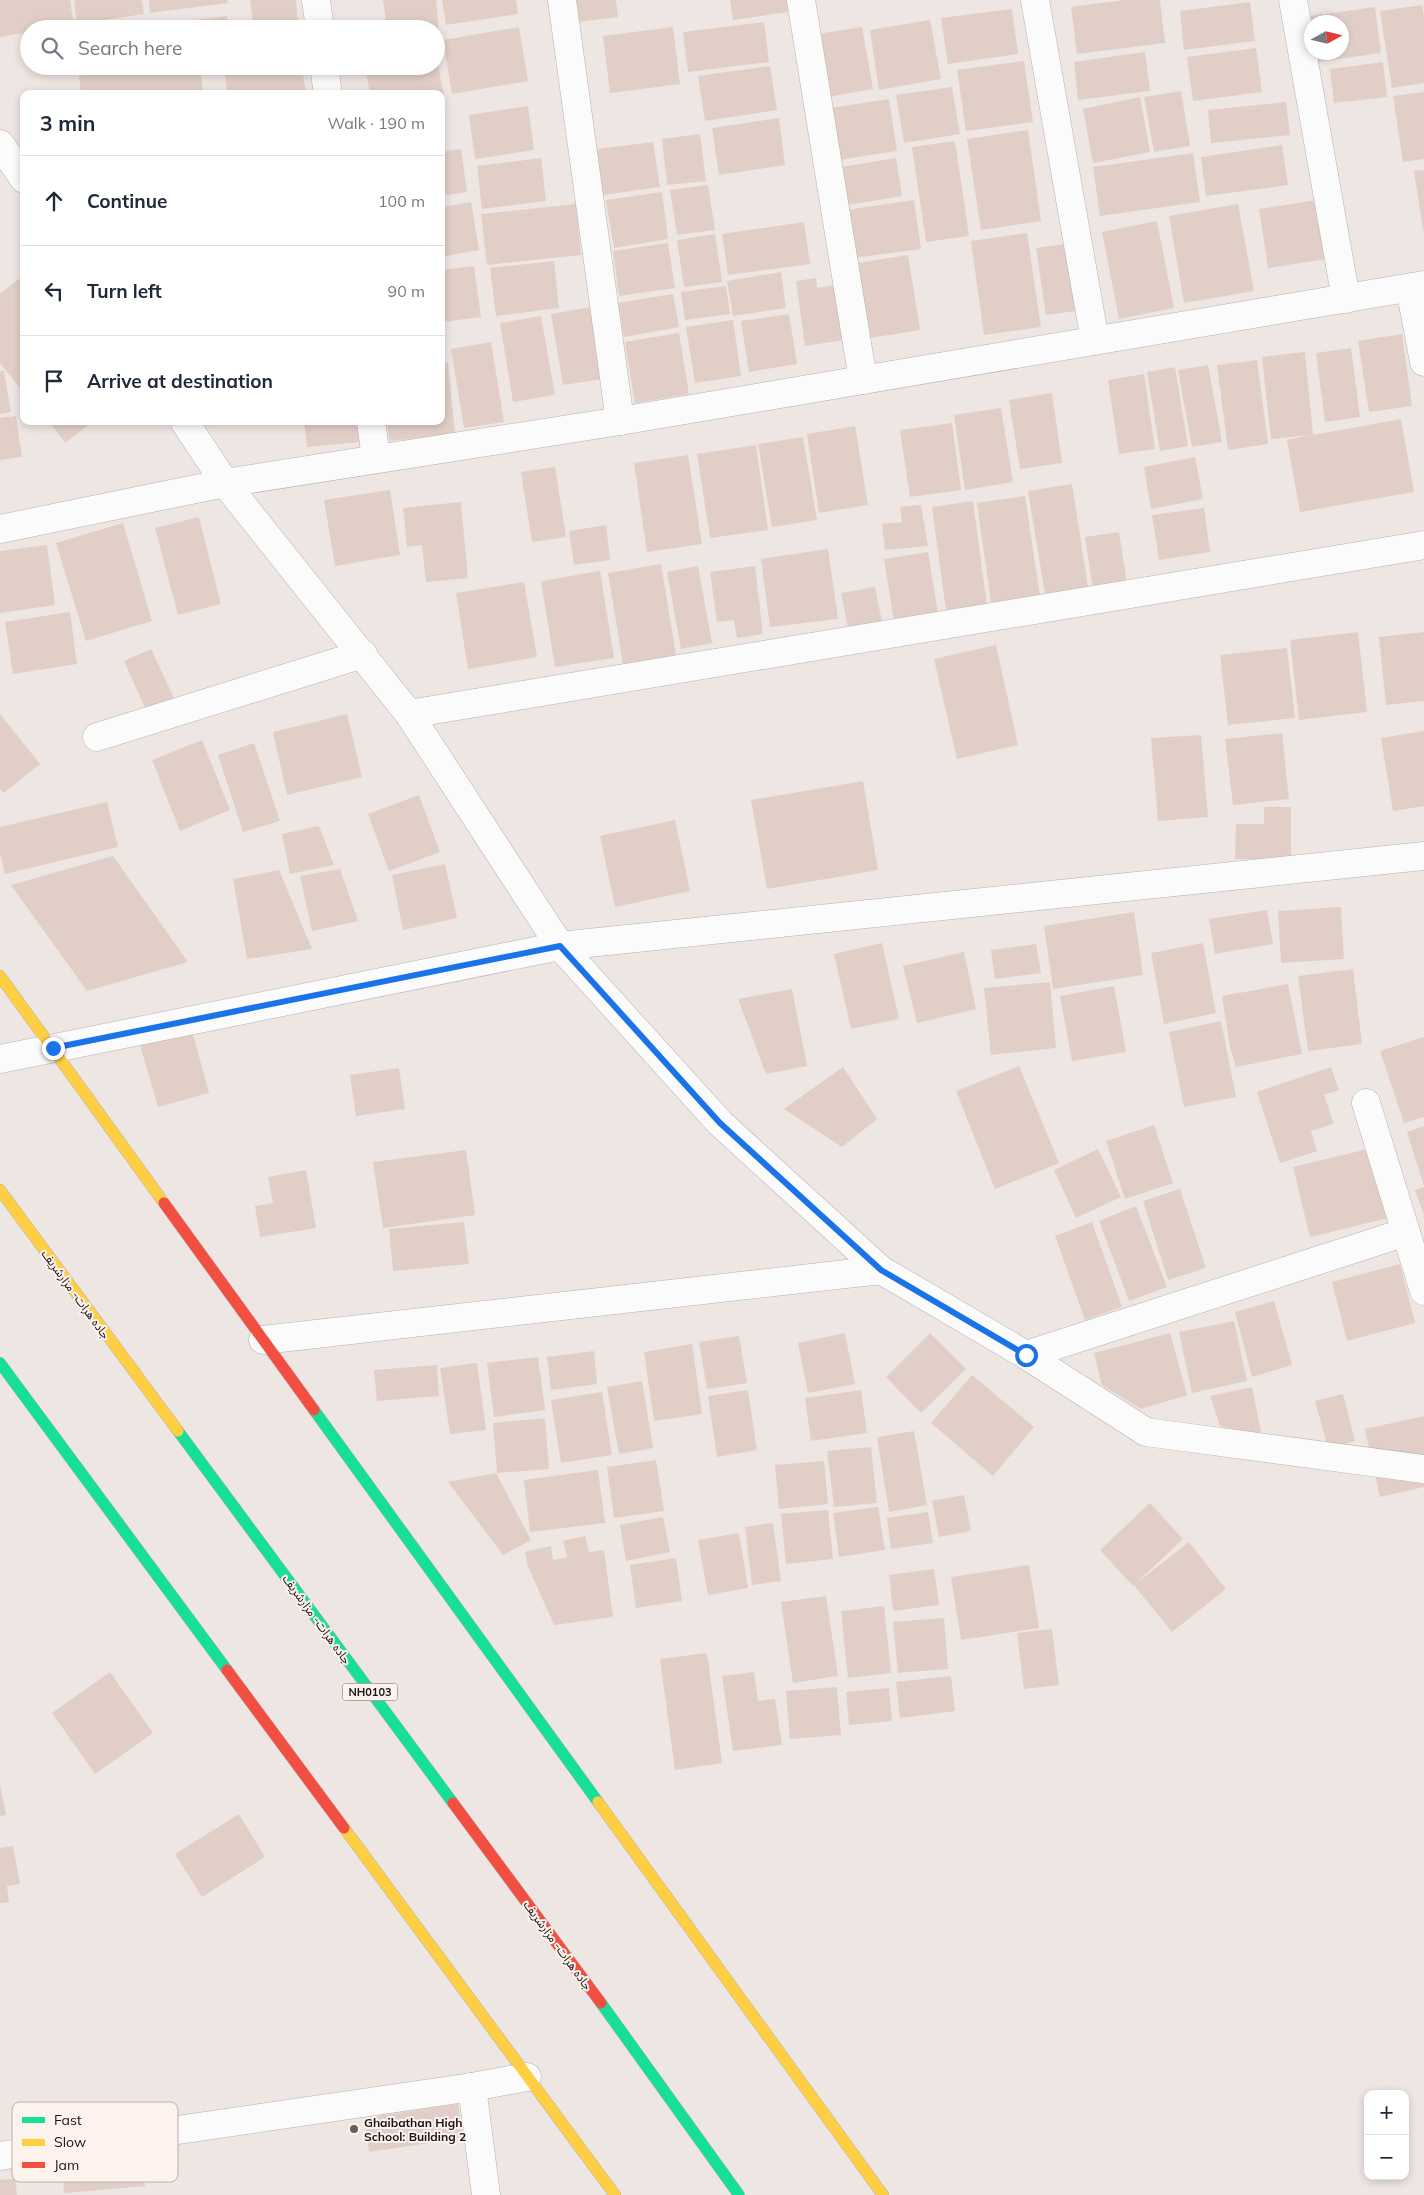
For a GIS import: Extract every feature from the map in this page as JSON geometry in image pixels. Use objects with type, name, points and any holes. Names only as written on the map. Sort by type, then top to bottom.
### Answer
[{"type":"main road","points":[[0,976],[883,2195]]},
{"type":"main road","name":"جاده هرات- مزارشریف","points":[[0,1190],[652,2073],[739,2195]]},
{"type":"main road","points":[[0,1363],[615,2195]]},
{"type":"street","points":[[316,0],[319,20]]},
{"type":"street","points":[[562,0],[620,421]]},
{"type":"street","points":[[801,0],[863,380]]},
{"type":"street","points":[[1035,0],[1095,341]]},
{"type":"street","points":[[1293,0],[1346,299]]},
{"type":"street","points":[[325,75],[327,90]]},
{"type":"street","points":[[0,144],[20,173]]},
{"type":"street","points":[[0,529],[225,483],[620,421],[1417,287],[1424,362]]},
{"type":"street","points":[[187,425],[225,483],[408,714],[560,946],[720,1123],[881,1270],[1026,1355],[1146,1432],[1424,1469]]},
{"type":"street","points":[[372,425],[376,459]]},
{"type":"street","points":[[408,714],[1424,545]]},
{"type":"street","points":[[97,737],[362,654]]},
{"type":"street","points":[[0,1058],[560,946],[1424,856]]},
{"type":"street","points":[[1366,1103],[1424,1291]]},
{"type":"street","points":[[1026,1355],[1406,1232]]},
{"type":"street","points":[[263,1340],[881,1270]]},
{"type":"street","points":[[178,2130],[472,2087],[527,2077]]},
{"type":"street","points":[[472,2087],[486,2195]]},
{"type":"building","points":[[0,0],[70,0],[73,20],[20,20],[20,34],[0,37]]},
{"type":"building","points":[[74,0],[142,0],[144,14],[104,20],[76,20]]},
{"type":"building","points":[[149,0],[227,0],[228,3],[150,13]]},
{"type":"building","points":[[250,0],[296,0],[297,20],[253,20]]},
{"type":"building","points":[[383,0],[436,0],[438,20],[386,20]]},
{"type":"building","points":[[442,0],[516,0],[518,14],[446,25]]},
{"type":"building","points":[[576,0],[616,0],[618,17],[578,22]]},
{"type":"building","points":[[730,0],[787,0],[788,12],[733,20]]},
{"type":"building","points":[[1124,0],[1160,0],[1165,43],[1077,54],[1071,7]]},
{"type":"building","points":[[1250,2],[1255,41],[1184,50],[1180,11]]},
{"type":"building","points":[[1422,5],[1424,16],[1424,83],[1392,88],[1380,11]]},
{"type":"building","points":[[1375,7],[1381,53],[1349,58],[1349,15],[1318,15]]},
{"type":"building","points":[[1012,9],[1018,54],[948,64],[941,18]]},
{"type":"building","points":[[227,16],[228,20],[195,20]]},
{"type":"building","points":[[930,20],[941,79],[879,90],[870,30]]},
{"type":"building","points":[[764,22],[769,62],[688,72],[683,32]]},
{"type":"building","points":[[519,27],[528,81],[452,94],[445,52],[445,40]]},
{"type":"building","points":[[673,27],[680,84],[610,93],[603,36]]},
{"type":"building","points":[[862,27],[873,89],[828,97],[817,34]]},
{"type":"building","points":[[1256,48],[1262,92],[1193,101],[1187,57]]},
{"type":"building","points":[[1145,52],[1150,91],[1078,100],[1074,62]]},
{"type":"building","points":[[1024,61],[1033,122],[966,131],[957,70]]},
{"type":"building","points":[[1383,62],[1387,97],[1334,103],[1330,69]]},
{"type":"building","points":[[770,66],[777,110],[705,121],[698,76]]},
{"type":"building","points":[[201,75],[203,90],[81,90],[79,76]]},
{"type":"building","points":[[225,75],[303,75],[305,90],[227,90]]},
{"type":"building","points":[[367,75],[440,75],[443,90],[369,90]]},
{"type":"building","points":[[952,87],[960,134],[904,143],[896,95]]},
{"type":"building","points":[[1181,91],[1190,146],[1154,152],[1144,97]]},
{"type":"building","points":[[1424,92],[1424,159],[1403,162],[1393,96]]},
{"type":"building","points":[[1140,97],[1150,152],[1093,163],[1083,109]]},
{"type":"building","points":[[889,99],[897,151],[838,160],[830,108]]},
{"type":"building","points":[[1286,102],[1290,135],[1211,143],[1208,110]]},
{"type":"building","points":[[528,106],[534,150],[475,159],[469,115]]},
{"type":"building","points":[[779,118],[785,165],[719,175],[712,128]]},
{"type":"building","points":[[1028,130],[1041,221],[981,230],[967,139]]},
{"type":"building","points":[[700,134],[706,181],[667,185],[662,139]]},
{"type":"building","points":[[955,141],[969,236],[926,242],[912,147]]},
{"type":"building","points":[[653,142],[660,187],[603,195],[597,149]]},
{"type":"building","points":[[1282,145],[1288,185],[1206,196],[1201,157]]},
{"type":"building","points":[[461,149],[467,192],[445,195],[445,151]]},
{"type":"building","points":[[1193,153],[1200,202],[1100,216],[1093,167]]},
{"type":"building","points":[[541,158],[546,201],[482,209],[477,166]]},
{"type":"building","points":[[896,158],[902,196],[848,205],[841,167]]},
{"type":"building","points":[[1424,170],[1424,230],[1423,230],[1414,171]]},
{"type":"building","points":[[708,185],[715,230],[677,235],[670,190]]},
{"type":"building","points":[[662,192],[668,239],[614,248],[606,200]]},
{"type":"building","points":[[914,200],[921,249],[853,258],[846,210]]},
{"type":"building","points":[[1318,200],[1327,259],[1268,268],[1259,209]]},
{"type":"building","points":[[471,202],[479,250],[445,256],[445,206]]},
{"type":"building","points":[[576,204],[581,255],[487,265],[481,214]]},
{"type":"building","points":[[1238,204],[1254,291],[1184,303],[1169,216]]},
{"type":"building","points":[[1157,221],[1174,308],[1119,319],[1102,232]]},
{"type":"building","points":[[804,222],[810,264],[728,275],[722,234]]},
{"type":"building","points":[[1027,233],[1041,327],[984,335],[971,241]]},
{"type":"building","points":[[715,234],[722,282],[684,287],[677,240]]},
{"type":"building","points":[[668,243],[675,288],[619,296],[613,251]]},
{"type":"building","points":[[1066,244],[1076,311],[1046,315],[1036,248]]},
{"type":"building","points":[[908,255],[920,330],[870,338],[858,263]]},
{"type":"building","points":[[554,261],[559,308],[496,316],[490,268]]},
{"type":"building","points":[[474,266],[481,317],[445,322],[445,270]]},
{"type":"building","points":[[781,272],[786,308],[733,316],[727,281]]},
{"type":"building","points":[[20,278],[20,388],[0,363],[0,294]]},
{"type":"building","points":[[816,278],[817,288],[836,285],[844,340],[805,346],[796,281]]},
{"type":"building","points":[[726,286],[730,314],[685,320],[681,292]]},
{"type":"building","points":[[673,294],[679,327],[624,337],[618,303]]},
{"type":"building","points":[[591,307],[603,379],[563,385],[551,314]]},
{"type":"building","points":[[789,314],[797,364],[749,372],[741,321]]},
{"type":"building","points":[[541,316],[555,395],[513,402],[500,323]]},
{"type":"building","points":[[733,320],[741,376],[695,383],[686,327]]},
{"type":"building","points":[[679,333],[689,394],[635,403],[625,342]]},
{"type":"building","points":[[1402,334],[1412,406],[1369,412],[1358,341]]},
{"type":"building","points":[[491,342],[504,422],[464,428],[451,349]]},
{"type":"building","points":[[1351,348],[1360,417],[1325,422],[1316,353]]},
{"type":"building","points":[[1305,352],[1313,435],[1401,419],[1414,492],[1300,512],[1287,440],[1310,435],[1271,439],[1262,357]]},
{"type":"building","points":[[1257,360],[1268,444],[1228,450],[1217,365]]},
{"type":"building","points":[[445,363],[448,363],[455,434],[389,441],[387,425],[445,425]]},
{"type":"building","points":[[1208,365],[1222,442],[1192,447],[1178,370]]},
{"type":"building","points":[[1175,367],[1188,446],[1160,451],[1147,372]]},
{"type":"building","points":[[0,371],[4,371],[11,412],[0,414]]},
{"type":"building","points":[[1144,374],[1155,449],[1119,454],[1108,380]]},
{"type":"building","points":[[1052,393],[1062,463],[1020,469],[1009,400]]},
{"type":"building","points":[[1001,408],[1013,482],[965,490],[954,415]]},
{"type":"building","points":[[16,416],[22,457],[0,460],[0,418]]},
{"type":"building","points":[[952,423],[961,490],[910,497],[900,430]]},
{"type":"building","points":[[52,425],[89,425],[65,443]]},
{"type":"building","points":[[304,425],[357,425],[359,442],[307,447]]},
{"type":"building","points":[[855,426],[868,505],[819,513],[807,434]]},
{"type":"building","points":[[803,437],[817,520],[772,527],[758,444]]},
{"type":"building","points":[[756,445],[768,530],[710,538],[697,454]]},
{"type":"building","points":[[688,455],[702,544],[647,552],[634,463]]},
{"type":"building","points":[[1195,457],[1203,499],[1151,509],[1144,467]]},
{"type":"building","points":[[555,467],[566,537],[532,542],[521,472]]},
{"type":"building","points":[[1072,484],[1088,587],[1045,594],[1028,491]]},
{"type":"building","points":[[390,490],[400,555],[335,566],[324,500]]},
{"type":"building","points":[[1025,496],[1040,596],[991,602],[977,503]]},
{"type":"building","points":[[973,501],[987,606],[946,611],[932,507]]},
{"type":"building","points":[[461,502],[468,578],[426,582],[422,545],[407,547],[403,508]]},
{"type":"building","points":[[921,505],[928,546],[885,550],[882,524],[902,522],[900,507]]},
{"type":"building","points":[[1204,508],[1210,552],[1159,560],[1152,515]]},
{"type":"building","points":[[199,517],[221,604],[178,615],[155,528]]},
{"type":"building","points":[[123,523],[152,621],[86,641],[56,543]]},
{"type":"building","points":[[606,525],[610,560],[574,565],[569,531]]},
{"type":"building","points":[[1119,532],[1127,585],[1093,590],[1085,537]]},
{"type":"building","points":[[47,545],[55,605],[0,613],[0,551]]},
{"type":"building","points":[[828,549],[838,619],[770,627],[761,559]]},
{"type":"building","points":[[928,552],[939,620],[895,627],[884,559]]},
{"type":"building","points":[[661,564],[676,655],[623,664],[608,573]]},
{"type":"building","points":[[698,566],[712,643],[681,649],[667,572]]},
{"type":"building","points":[[755,566],[763,634],[737,638],[734,620],[717,622],[710,572]]},
{"type":"building","points":[[600,571],[614,658],[555,667],[541,581]]},
{"type":"building","points":[[524,582],[537,657],[468,669],[456,593]]},
{"type":"building","points":[[875,587],[884,632],[850,637],[841,593]]},
{"type":"building","points":[[70,612],[77,664],[13,674],[5,622]]},
{"type":"building","points":[[1358,632],[1367,712],[1299,720],[1290,640]]},
{"type":"building","points":[[1424,632],[1424,701],[1386,705],[1379,637]]},
{"type":"building","points":[[996,645],[1018,745],[957,759],[934,659]]},
{"type":"building","points":[[1287,648],[1295,718],[1228,725],[1220,655]]},
{"type":"building","points":[[151,649],[174,698],[146,710],[124,661]]},
{"type":"building","points":[[0,714],[40,764],[4,793],[0,789]]},
{"type":"building","points":[[347,714],[362,777],[287,795],[273,732]]},
{"type":"building","points":[[1424,731],[1424,806],[1393,811],[1381,738]]},
{"type":"building","points":[[1282,733],[1289,799],[1233,805],[1225,739]]},
{"type":"building","points":[[1201,735],[1208,817],[1158,821],[1151,738]]},
{"type":"building","points":[[202,740],[230,810],[180,831],[152,760]]},
{"type":"building","points":[[254,743],[280,821],[243,832],[218,755]]},
{"type":"building","points":[[863,781],[878,870],[767,889],[751,800]]},
{"type":"building","points":[[419,795],[440,852],[389,871],[368,814]]},
{"type":"building","points":[[107,802],[118,847],[5,874],[0,853],[0,827]]},
{"type":"building","points":[[1264,807],[1291,807],[1291,859],[1235,859],[1236,824],[1264,824]]},
{"type":"building","points":[[675,820],[690,891],[615,907],[600,836]]},
{"type":"building","points":[[319,826],[334,865],[290,874],[282,834]]},
{"type":"building","points":[[113,856],[188,962],[87,991],[11,885]]},
{"type":"building","points":[[445,864],[457,918],[403,930],[392,875]]},
{"type":"building","points":[[340,869],[358,921],[312,931],[300,876]]},
{"type":"building","points":[[279,870],[312,949],[247,959],[233,879]]},
{"type":"building","points":[[1341,907],[1344,959],[1281,963],[1278,911]]},
{"type":"building","points":[[1267,910],[1273,944],[1215,954],[1209,919]]},
{"type":"building","points":[[1134,912],[1143,975],[1053,989],[1044,926]]},
{"type":"building","points":[[882,943],[899,1019],[851,1029],[834,954]]},
{"type":"building","points":[[1203,943],[1216,1013],[1164,1024],[1151,953]]},
{"type":"building","points":[[1036,944],[1041,973],[995,979],[991,950]]},
{"type":"building","points":[[964,952],[976,1009],[917,1023],[903,966]]},
{"type":"building","points":[[1353,969],[1362,1044],[1308,1051],[1298,976]]},
{"type":"building","points":[[1050,982],[1056,1048],[991,1055],[984,988]]},
{"type":"building","points":[[1288,984],[1302,1054],[1236,1067],[1230,1047],[1222,996]]},
{"type":"building","points":[[1114,986],[1126,1052],[1072,1061],[1060,996]]},
{"type":"building","points":[[792,989],[807,1066],[766,1074],[738,999]]},
{"type":"building","points":[[1221,1021],[1236,1097],[1184,1107],[1169,1032]]},
{"type":"building","points":[[192,1031],[209,1093],[158,1107],[140,1045]]},
{"type":"building","points":[[1424,1037],[1424,1117],[1404,1123],[1380,1051]]},
{"type":"building","points":[[1019,1066],[1059,1163],[995,1189],[956,1091]]},
{"type":"building","points":[[843,1067],[877,1119],[842,1147],[784,1109]]},
{"type":"building","points":[[1331,1067],[1339,1090],[1324,1095],[1334,1124],[1311,1131],[1317,1151],[1280,1163],[1257,1092]]},
{"type":"building","points":[[399,1068],[405,1109],[356,1116],[350,1075]]},
{"type":"building","points":[[1154,1125],[1173,1183],[1125,1199],[1106,1141]]},
{"type":"building","points":[[1424,1126],[1424,1186],[1407,1132]]},
{"type":"building","points":[[1372,1148],[1388,1218],[1310,1237],[1293,1167]]},
{"type":"building","points":[[1098,1149],[1121,1197],[1076,1218],[1054,1170]]},
{"type":"building","points":[[466,1150],[475,1215],[383,1228],[373,1162]]},
{"type":"building","points":[[306,1170],[316,1228],[260,1237],[255,1206],[273,1203],[268,1177]]},
{"type":"building","points":[[1424,1187],[1424,1215],[1415,1190]]},
{"type":"building","points":[[1180,1189],[1206,1268],[1168,1280],[1143,1201]]},
{"type":"building","points":[[1136,1206],[1167,1287],[1129,1301],[1099,1221]]},
{"type":"building","points":[[464,1222],[469,1264],[393,1271],[389,1229]]},
{"type":"building","points":[[1092,1222],[1122,1307],[1085,1320],[1055,1236]]},
{"type":"building","points":[[1400,1264],[1415,1323],[1347,1341],[1332,1282]]},
{"type":"building","points":[[1274,1301],[1292,1365],[1252,1377],[1235,1312]]},
{"type":"building","points":[[1234,1321],[1247,1381],[1192,1393],[1179,1332]]},
{"type":"building","points":[[845,1333],[855,1384],[808,1393],[798,1343]]},
{"type":"building","points":[[930,1333],[966,1369],[921,1413],[886,1377]]},
{"type":"building","points":[[1170,1333],[1187,1395],[1141,1409],[1102,1385],[1094,1353]]},
{"type":"building","points":[[739,1336],[747,1383],[707,1389],[699,1342]]},
{"type":"building","points":[[692,1344],[702,1414],[654,1421],[644,1352]]},
{"type":"building","points":[[594,1351],[597,1384],[551,1390],[547,1357]]},
{"type":"building","points":[[538,1357],[545,1410],[494,1417],[487,1363]]},
{"type":"building","points":[[477,1363],[486,1430],[450,1434],[440,1368]]},
{"type":"building","points":[[437,1365],[439,1396],[377,1401],[374,1370]]},
{"type":"building","points":[[972,1375],[1034,1427],[993,1476],[931,1423]]},
{"type":"building","points":[[642,1381],[653,1448],[619,1454],[607,1387]]},
{"type":"building","points":[[1252,1387],[1262,1437],[1220,1426],[1210,1396]]},
{"type":"building","points":[[748,1390],[757,1450],[717,1457],[708,1396]]},
{"type":"building","points":[[861,1390],[867,1433],[811,1441],[805,1398]]},
{"type":"building","points":[[602,1392],[612,1455],[561,1463],[551,1400]]},
{"type":"building","points":[[1343,1394],[1355,1441],[1328,1448],[1315,1401]]},
{"type":"building","points":[[1424,1416],[1424,1487],[1380,1497],[1365,1429]]},
{"type":"building","points":[[545,1418],[549,1469],[497,1473],[493,1423]]},
{"type":"building","points":[[914,1431],[927,1505],[889,1512],[877,1437]]},
{"type":"building","points":[[871,1447],[877,1503],[834,1507],[827,1451]]},
{"type":"building","points":[[656,1460],[664,1511],[614,1518],[607,1467]]},
{"type":"building","points":[[824,1461],[828,1504],[779,1509],[775,1465]]},
{"type":"building","points":[[598,1470],[605,1523],[530,1532],[524,1480]]},
{"type":"building","points":[[496,1473],[531,1540],[503,1555],[448,1482]]},
{"type":"building","points":[[964,1495],[971,1531],[939,1537],[932,1501]]},
{"type":"building","points":[[1150,1503],[1183,1539],[1133,1586],[1100,1550]]},
{"type":"building","points":[[878,1507],[885,1550],[839,1557],[833,1513]]},
{"type":"building","points":[[828,1510],[833,1559],[786,1564],[781,1514]]},
{"type":"building","points":[[928,1512],[933,1543],[891,1549],[887,1518]]},
{"type":"building","points":[[663,1517],[670,1552],[626,1561],[620,1525]]},
{"type":"building","points":[[773,1523],[781,1581],[752,1585],[745,1527]]},
{"type":"building","points":[[739,1533],[748,1588],[708,1595],[698,1540]]},
{"type":"building","points":[[585,1536],[589,1552],[604,1550],[613,1617],[554,1625],[527,1564],[525,1552],[551,1546],[553,1560],[567,1557],[563,1541]]},
{"type":"building","points":[[1189,1542],[1226,1589],[1172,1632],[1134,1585]]},
{"type":"building","points":[[676,1558],[682,1601],[636,1608],[630,1565]]},
{"type":"building","points":[[1029,1565],[1039,1628],[961,1640],[951,1577]]},
{"type":"building","points":[[934,1569],[939,1605],[893,1611],[889,1575]]},
{"type":"building","points":[[826,1596],[838,1676],[793,1683],[781,1602]]},
{"type":"building","points":[[884,1606],[891,1673],[848,1678],[841,1611]]},
{"type":"building","points":[[944,1618],[948,1669],[898,1673],[893,1622]]},
{"type":"building","points":[[1052,1629],[1059,1685],[1024,1689],[1017,1633]]},
{"type":"building","points":[[707,1653],[722,1763],[675,1770],[660,1659]]},
{"type":"building","points":[[110,1672],[153,1733],[95,1774],[52,1713]]},
{"type":"building","points":[[754,1672],[758,1701],[775,1699],[782,1745],[733,1751],[722,1676]]},
{"type":"building","points":[[951,1676],[955,1711],[900,1718],[896,1682]]},
{"type":"building","points":[[837,1687],[841,1735],[790,1739],[786,1691]]},
{"type":"building","points":[[889,1688],[892,1721],[849,1725],[846,1692]]},
{"type":"building","points":[[0,1784],[6,1815],[0,1816]]},
{"type":"building","points":[[239,1814],[265,1857],[202,1897],[175,1854]]},
{"type":"building","points":[[13,1846],[20,1884],[7,1886],[9,1902],[0,1903],[0,1848]]},
{"type":"building","points":[[458,2104],[463,2138],[369,2152],[364,2118]]},
{"type":"building","points":[[12,2179],[12,2182],[15,2182],[17,2195],[0,2195],[0,2180]]},
{"type":"building","points":[[63,2182],[145,2182],[145,2186],[64,2193]]},
{"type":"traffic: fast","points":[[0,1363],[227,1670]]},
{"type":"traffic: fast","points":[[314,1410],[598,1802]]},
{"type":"traffic: fast","points":[[178,1431],[453,1803]]},
{"type":"traffic: fast","points":[[601,2003],[739,2195]]},
{"type":"traffic: slow","points":[[0,976],[164,1203]]},
{"type":"traffic: slow","points":[[0,1190],[178,1431]]},
{"type":"traffic: slow","points":[[598,1802],[883,2195]]},
{"type":"traffic: slow","points":[[344,1828],[615,2195]]},
{"type":"traffic: jam","points":[[164,1203],[314,1410]]},
{"type":"traffic: jam","points":[[227,1670],[344,1828]]},
{"type":"traffic: jam","points":[[453,1803],[601,2003]]},
{"type":"place","name":"Ghaibathan High School: Building 2","points":[[354,2129]]},
{"type":"route","points":[[53,1048],[560,946],[720,1123],[881,1270],[1026,1355]]}]
